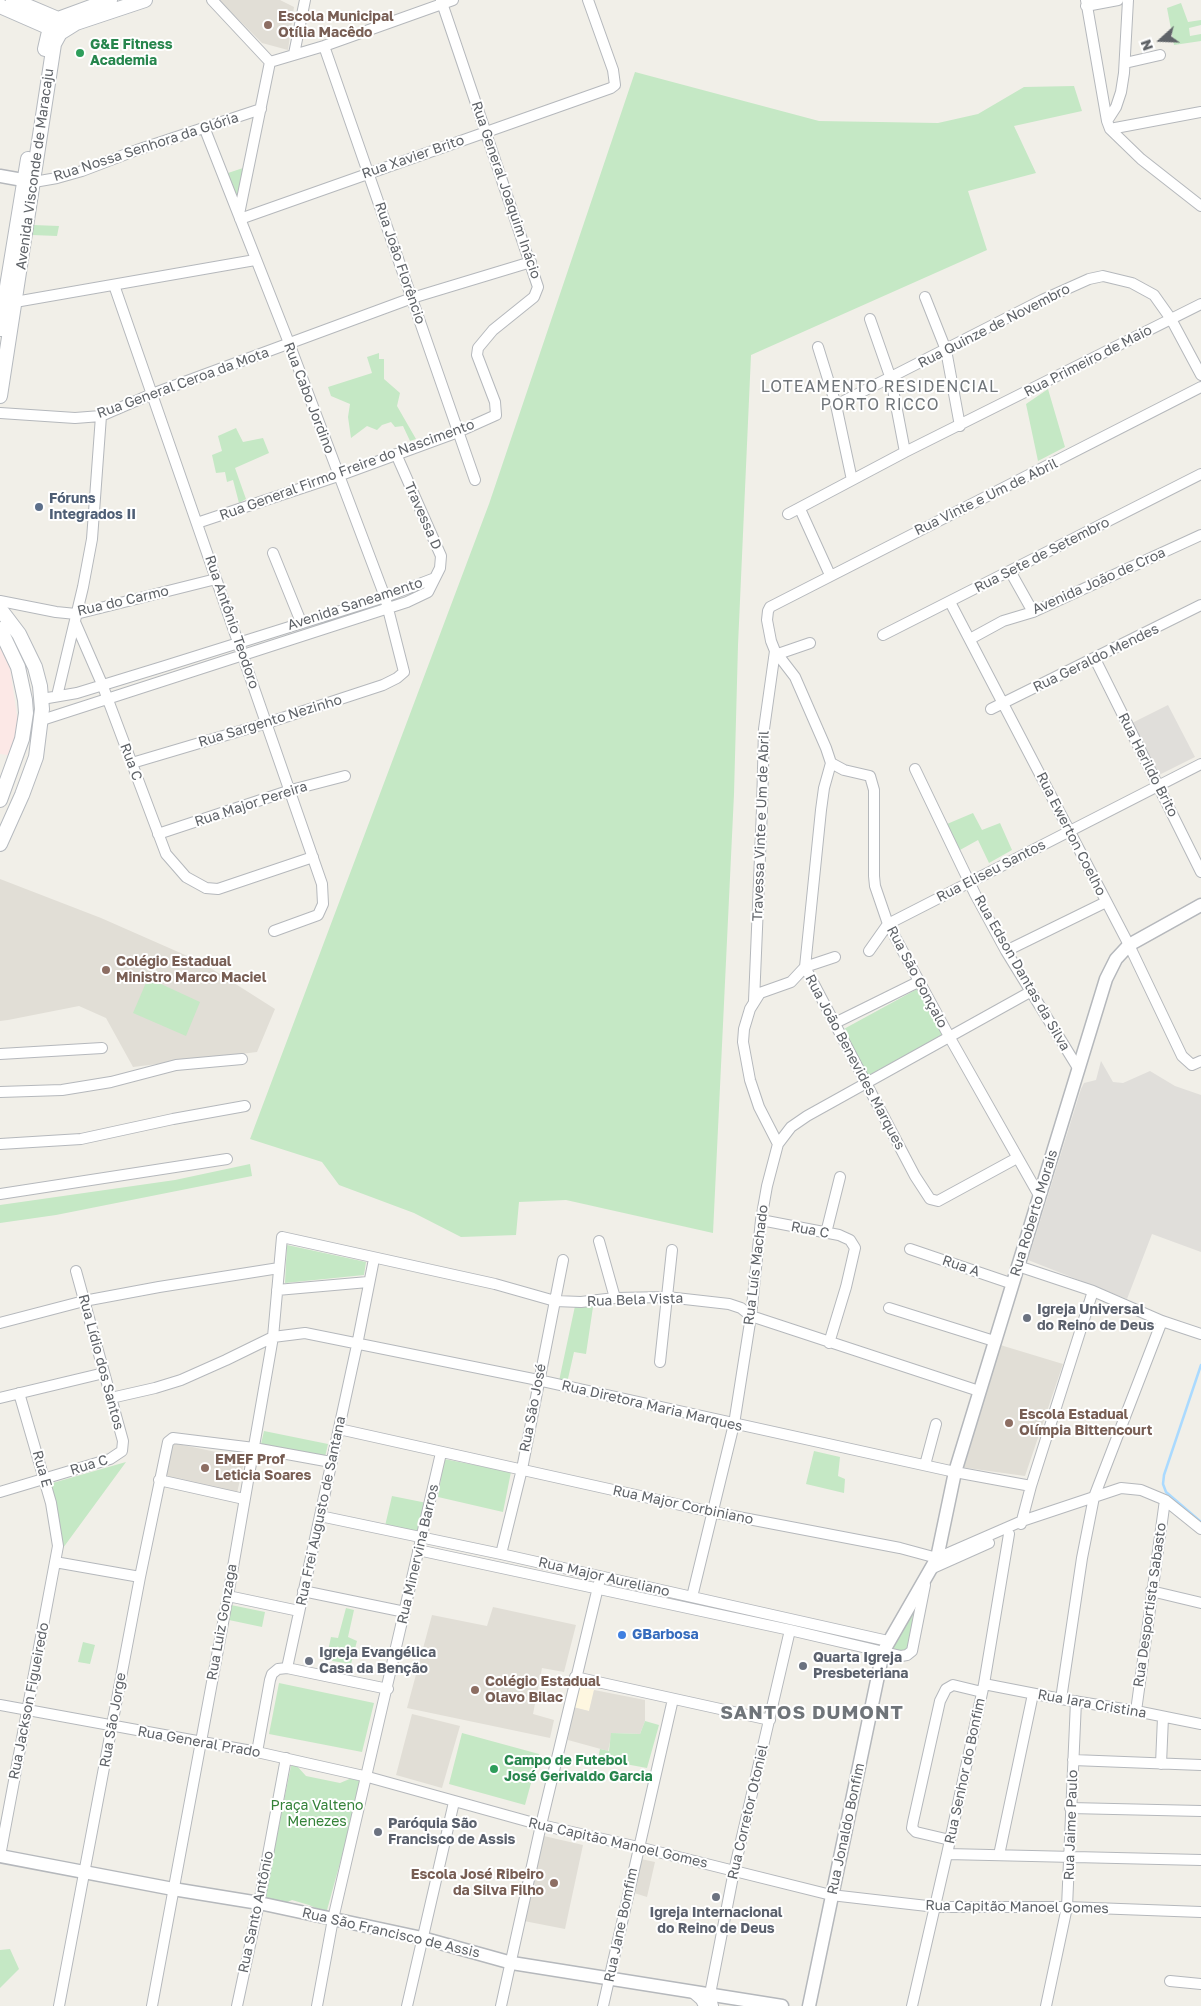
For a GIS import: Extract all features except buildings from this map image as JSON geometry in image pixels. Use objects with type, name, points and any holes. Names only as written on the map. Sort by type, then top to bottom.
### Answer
[{"type":"main road","points":[[13,0],[59,27]]},
{"type":"main road","points":[[59,27],[110,0]]},
{"type":"main road","points":[[0,6],[59,27],[145,0]]},
{"type":"main road","name":"Avenida Visconde de Maracaju","points":[[0,329],[29,181],[44,51],[59,27]]},
{"type":"main road","name":"Avenida Visconde de Maracaju","points":[[0,396],[6,301]]},
{"type":"main road","points":[[0,609],[19,634],[29,652],[35,667],[42,699],[39,743],[30,776],[0,844]]},
{"type":"main road","points":[[0,628],[18,667],[24,691],[26,713],[22,739],[0,800]]},
{"type":"street","points":[[212,0],[270,62]]},
{"type":"street","points":[[294,54],[305,0]]},
{"type":"street","points":[[270,62],[324,46],[442,2],[453,0]]},
{"type":"street","name":"Rua Xavier Brito","points":[[240,217],[600,93],[615,86],[613,70],[588,0]]},
{"type":"street","points":[[1118,0],[1086,3],[1109,125],[1141,159],[1201,206]]},
{"type":"street","points":[[1109,125],[1121,92],[1125,63],[1128,0]]},
{"type":"street","name":"Rua General Joaquim Inácio","points":[[442,2],[538,287],[537,292],[493,330],[481,342],[476,351],[496,407],[496,415]]},
{"type":"street","name":"Rua João Florêncio","points":[[324,46],[475,480]]},
{"type":"street","points":[[1125,63],[1160,55]]},
{"type":"street","points":[[240,217],[270,62]]},
{"type":"street","name":"Rua Nossa Senhora da Glória","points":[[0,176],[29,181],[75,174],[261,108]]},
{"type":"street","points":[[1109,125],[1201,112]]},
{"type":"street","name":"Rua Cabo Jordino","points":[[204,128],[289,343],[385,597],[404,672]]},
{"type":"street","points":[[6,301],[114,285],[255,260]]},
{"type":"street","name":"Rua General Ceroa da Mota","points":[[0,413],[75,418],[101,416],[152,394],[412,298],[531,262]]},
{"type":"street","name":"Rua Quinze de Novembro","points":[[836,405],[891,379],[1042,300],[1094,277],[1109,276],[1141,287],[1154,294],[1171,319]]},
{"type":"street","name":"Rua Antônio Teodoro","points":[[114,285],[291,790],[324,892],[323,904],[318,915],[274,931]]},
{"type":"street","points":[[925,297],[946,350],[960,426]]},
{"type":"street","name":"Rua Primeiro de Maio","points":[[788,514],[905,452],[1201,304]]},
{"type":"street","points":[[870,319],[891,379],[905,452]]},
{"type":"street","points":[[1171,319],[1201,375]]},
{"type":"street","points":[[818,348],[836,405],[852,480]]},
{"type":"street","name":"Rua Vinte e Um de Abril","points":[[776,652],[767,620],[768,610],[772,606],[1201,387]]},
{"type":"street","name":"Rua General Firmo Freire do Nascimento","points":[[197,523],[338,476],[458,432],[496,415]]},
{"type":"street","points":[[57,696],[76,618],[92,539],[101,416]]},
{"type":"street","name":"Travessa D","points":[[396,454],[440,553],[441,565],[435,578]]},
{"type":"street","name":"Rua Sete de Setembro","points":[[883,635],[1201,474]]},
{"type":"street","points":[[800,509],[830,576]]},
{"type":"street","name":"Avenida João de Croa","points":[[970,639],[1008,619],[1033,612],[1201,535]]},
{"type":"street","points":[[272,553],[301,622]]},
{"type":"street","points":[[1010,571],[1033,612]]},
{"type":"street","name":"Avenida Saneamento","points":[[42,699],[77,693],[165,666],[385,597],[435,578]]},
{"type":"street","name":"Avenida Saneamento","points":[[42,720],[388,608],[428,592],[433,586],[435,578]]},
{"type":"street","name":"Rua do Carmo","points":[[0,601],[76,618],[216,579]]},
{"type":"street","name":"Rua Ewerton Coelho","points":[[950,602],[1129,945],[1179,1050],[1185,1060],[1197,1063]]},
{"type":"street","name":"Rua Geraldo Mendes","points":[[991,709],[1201,605]]},
{"type":"street","name":"Rua C","points":[[76,618],[166,854],[186,877],[206,888],[222,888],[313,857]]},
{"type":"street","points":[[810,642],[776,652],[795,677],[831,763]]},
{"type":"street","name":"Travessa Vinte e Um de Abril","points":[[754,1001],[764,729],[776,652]]},
{"type":"street","name":"Rua Herildo Brito","points":[[1095,659],[1159,784],[1201,872]]},
{"type":"street","points":[[165,666],[169,678]]},
{"type":"street","name":"Rua Sargento Nezinho","points":[[132,763],[267,723],[383,685],[404,672]]},
{"type":"street","name":"Rua São Gonçalo","points":[[831,763],[844,770],[870,776],[874,790],[875,886],[888,924],[1040,1197]]},
{"type":"street","name":"Rua João Benevides Marques","points":[[831,763],[824,788],[821,810],[805,968],[865,1084],[925,1194],[931,1200],[938,1201],[1017,1158]]},
{"type":"street","name":"Rua Eliseu Santos","points":[[888,924],[1201,764]]},
{"type":"street","name":"Rua Edson Dantas da Silva","points":[[915,769],[1006,951],[1078,1068]]},
{"type":"street","name":"Rua Major Pereira","points":[[158,834],[291,790],[345,776]]},
{"type":"street","points":[[1006,951],[1106,902]]},
{"type":"street","name":"Rua Roberto Morais","points":[[935,1563],[955,1472],[1078,1068],[1110,970],[1118,955],[1129,945],[1201,905]]},
{"type":"street","points":[[869,951],[888,924]]},
{"type":"street","points":[[835,957],[805,968],[791,982],[760,993],[754,1001],[744,1029],[745,1059],[759,1107],[778,1144],[784,1135],[798,1122],[1030,992]]},
{"type":"street","points":[[835,1023],[920,981]]},
{"type":"street","points":[[0,1054],[102,1048]]},
{"type":"street","points":[[0,1092],[62,1090],[111,1082],[156,1069],[192,1062],[242,1058]]},
{"type":"street","points":[[0,1144],[81,1139],[245,1106]]},
{"type":"street","name":"Rua Luís Machado","points":[[692,1597],[734,1424],[751,1316],[761,1220],[767,1186],[778,1144]]},
{"type":"street","points":[[0,1194],[227,1159]]},
{"type":"street","points":[[826,1233],[840,1177]]},
{"type":"street","name":"Rua C","points":[[761,1220],[844,1237],[850,1240],[855,1248],[829,1343]]},
{"type":"street","name":"Rua Bela Vista","points":[[282,1237],[495,1284],[555,1301],[581,1302],[615,1298],[667,1297],[729,1304],[741,1308],[751,1316],[979,1391]]},
{"type":"street","name":"Rua Luiz Gonzaga","points":[[152,2006],[228,1596],[273,1337],[282,1237]]},
{"type":"street","points":[[598,1241],[615,1298]]},
{"type":"street","name":"Rua A","points":[[910,1249],[1012,1284]]},
{"type":"street","points":[[660,1362],[672,1250]]},
{"type":"street","name":"Rua Frei Augusto de Santana","points":[[287,1668],[374,1258]]},
{"type":"street","name":"Rua São José","points":[[501,1554],[522,1469],[563,1260]]},
{"type":"street","points":[[1018,1266],[1093,1291],[1162,1321],[1200,1333]]},
{"type":"street","points":[[0,1323],[84,1301],[158,1286],[279,1268]]},
{"type":"street","name":"Rua Lídio dos Santos","points":[[76,1271],[123,1441],[121,1454]]},
{"type":"street","points":[[277,1290],[368,1282]]},
{"type":"street","points":[[935,1563],[1009,1534],[1019,1527],[1093,1291]]},
{"type":"street","points":[[889,1308],[994,1341]]},
{"type":"street","points":[[1060,1699],[1082,1558],[1094,1497],[1162,1321]]},
{"type":"street","name":"Rua Diretora Maria Marques","points":[[112,1398],[181,1380],[273,1337],[305,1333],[538,1380],[955,1472],[1031,1486]]},
{"type":"street","points":[[0,1398],[104,1372]]},
{"type":"street","name":"Rua E","points":[[19,1392],[45,1478],[55,1522],[58,1546]]},
{"type":"street","points":[[925,1465],[936,1424]]},
{"type":"street","name":"Rua Major Corbiniano","points":[[339,1429],[712,1512],[900,1548],[935,1563]]},
{"type":"street","name":"Rua São Jorge","points":[[59,2006],[166,1445],[173,1438],[254,1448]]},
{"type":"street","points":[[254,1448],[331,1462]]},
{"type":"street","name":"Rua Minervina Barros","points":[[317,2006],[333,1919],[368,1777],[441,1453]]},
{"type":"street","name":"Rua C","points":[[0,1492],[121,1454]]},
{"type":"street","points":[[159,1480],[244,1499]]},
{"type":"street","points":[[886,1646],[935,1563],[1022,1521],[1121,1488],[1131,1488],[1165,1500],[1201,1530]]},
{"type":"street","name":"Rua Desportista Sabasto","points":[[1136,1710],[1165,1500]]},
{"type":"street","name":"Rua Major Aureliano","points":[[320,1516],[692,1597],[886,1646],[901,1656],[908,1655],[913,1647],[926,1580]]},
{"type":"street","name":"Rua Senhor do Bonfim","points":[[912,2006],[936,1907],[983,1688],[1009,1534]]},
{"type":"street","name":"Rua Jackson Figueiredo","points":[[0,1856],[58,1546]]},
{"type":"street","name":"Rua Major Aureliano","points":[[418,1550],[790,1630],[886,1646]]},
{"type":"street","points":[[55,1562],[140,1577]]},
{"type":"street","points":[[501,2006],[575,1677],[600,1576]]},
{"type":"street","points":[[1152,1591],[1201,1602]]},
{"type":"street","points":[[304,1592],[405,1612]]},
{"type":"street","points":[[228,1596],[299,1611]]},
{"type":"street","name":"Rua Corretor Otoniel","points":[[709,2002],[734,1871],[790,1630]]},
{"type":"street","name":"Rua Jonaldo Bonfim","points":[[809,2006],[886,1646]]},
{"type":"street","points":[[257,1752],[271,1676],[278,1669],[287,1668],[388,1689]]},
{"type":"street","points":[[575,1677],[770,1720]]},
{"type":"street","name":"Rua Iara Cristina","points":[[950,1840],[916,1832],[912,1828],[940,1701],[946,1689],[953,1686],[1033,1694],[1136,1710],[1201,1724]]},
{"type":"street","points":[[999,1855],[1033,1694]]},
{"type":"street","name":"Rua Jane Bomfim","points":[[603,2006],[673,1699]]},
{"type":"street","name":"Rua Jaime Paulo","points":[[1046,2006],[1067,1908],[1076,1701]]},
{"type":"street","name":"Rua General Prado","points":[[0,1705],[257,1752],[368,1777]]},
{"type":"street","points":[[1162,1764],[1163,1717]]},
{"type":"street","name":"Rua Santo Antônio","points":[[237,2006],[259,1903],[286,1758]]},
{"type":"street","points":[[1074,1760],[1201,1765]]},
{"type":"street","name":"Rua Capitão Manoel Gomes","points":[[368,1777],[541,1825],[832,1895],[936,1907],[1201,1912]]},
{"type":"street","points":[[407,2006],[454,1802]]},
{"type":"street","points":[[1070,1808],[1201,1811]]},
{"type":"street","points":[[947,1854],[1201,1860]]},
{"type":"street","name":"Rua São Francisco de Assis","points":[[0,1856],[173,1889],[259,1903],[422,1938],[512,1962],[691,1992],[709,2002],[782,2006]]},
{"type":"street","points":[[1170,1981],[1201,1984]]},
{"type":"shaded area","name":"Escola Municipal Otília Macêdo","points":[[219,0],[280,0],[294,7],[288,50],[262,43]]},
{"type":"shaded area","points":[[0,648],[9,662],[19,729],[8,755],[0,754]]},
{"type":"shaded area","points":[[1168,705],[1195,757],[1159,775],[1132,723]]},
{"type":"shaded area","name":"Colégio Estadual Ministro Marco Maciel","points":[[0,879],[101,918],[201,962],[275,1009],[257,1052],[133,1067],[106,1018],[79,1006],[0,1021]]},
{"type":"shaded area","points":[[1101,1061],[1113,1082],[1123,1083],[1150,1071],[1175,1086],[1201,1095],[1201,1252],[1152,1234],[1127,1299],[1028,1260],[1081,1089],[1084,1083],[1096,1080]]},
{"type":"shaded area","name":"Escola Estadual Olímpia Bittencourt","points":[[997,1344],[1063,1364],[1025,1476],[960,1467]]},
{"type":"shaded area","name":"EMEF Prof Leticia Soares","points":[[173,1443],[245,1458],[237,1493],[166,1478]]},
{"type":"shaded area","name":"Colégio Estadual Olavo Bilac","points":[[493,1607],[576,1625],[564,1672],[542,1668],[533,1714],[554,1720],[550,1738],[407,1708],[432,1615],[487,1626]]},
{"type":"shaded area","points":[[579,1687],[594,1690],[589,1711],[573,1707]]},
{"type":"shaded area","points":[[594,1690],[645,1700],[645,1721],[640,1734],[612,1733],[608,1751],[568,1740],[573,1707],[589,1711]]},
{"type":"shaded area","points":[[412,1714],[460,1726],[442,1788],[396,1775]]},
{"type":"shaded area","name":"Escola José Ribeiro da Silva Filho","points":[[544,1836],[583,1845],[565,1929],[524,1921]]},
{"type":"shaded area","points":[[641,1859],[655,1862],[647,1897],[634,1893]]},
{"type":"green space","points":[[1181,3],[1188,22],[1201,20],[1201,25],[1189,28],[1190,36],[1201,34],[1201,41],[1174,45],[1167,8]]},
{"type":"green space","points":[[635,72],[819,121],[938,123],[978,114],[1024,87],[1074,86],[1082,111],[1014,126],[1036,173],[968,191],[987,250],[751,355],[738,645],[734,794],[713,1233],[566,1200],[519,1202],[516,1235],[461,1237],[414,1213],[339,1185],[322,1162],[250,1139],[489,504]]},
{"type":"green space","points":[[246,167],[238,205],[225,174]]},
{"type":"green space","points":[[33,225],[59,226],[57,236],[32,235]]},
{"type":"green space","points":[[379,353],[379,359],[384,359],[384,379],[400,393],[397,406],[416,439],[410,441],[403,426],[395,427],[391,422],[382,425],[377,430],[367,426],[351,438],[348,417],[350,404],[331,396],[328,387],[372,373],[367,357]]},
{"type":"green space","points":[[1048,389],[1065,447],[1038,461],[1026,404]]},
{"type":"green space","points":[[236,428],[243,442],[263,438],[269,453],[235,468],[246,499],[239,503],[233,480],[227,482],[225,472],[216,473],[212,455],[222,451],[218,436]]},
{"type":"green space","points":[[973,813],[982,830],[1000,823],[1012,850],[989,863],[978,840],[960,850],[947,824]]},
{"type":"green space","points":[[148,978],[200,1002],[186,1036],[133,1013]]},
{"type":"green space","points":[[919,988],[943,1035],[867,1076],[842,1030]]},
{"type":"green space","points":[[250,1164],[252,1176],[56,1215],[0,1223],[0,1205],[175,1180]]},
{"type":"green space","points":[[287,1245],[366,1262],[364,1275],[285,1283]]},
{"type":"green space","points":[[575,1306],[593,1307],[586,1354],[574,1352],[567,1383],[559,1381]]},
{"type":"green space","points":[[264,1431],[328,1444],[325,1457],[261,1444]]},
{"type":"green space","points":[[814,1451],[840,1457],[838,1476],[845,1479],[844,1493],[806,1484]]},
{"type":"green space","points":[[444,1459],[511,1472],[503,1512],[438,1497]]},
{"type":"green space","points":[[126,1462],[63,1548],[49,1484]]},
{"type":"green space","points":[[392,1496],[427,1503],[419,1532],[385,1526]]},
{"type":"green space","points":[[231,1605],[265,1612],[262,1627],[229,1620]]},
{"type":"green space","points":[[914,1606],[909,1649],[905,1653],[886,1651]]},
{"type":"green space","points":[[346,1608],[354,1610],[348,1637],[357,1641],[351,1664],[326,1660],[331,1637],[338,1638]]},
{"type":"green space","points":[[83,1642],[95,1645],[90,1664],[78,1662]]},
{"type":"green space","points":[[279,1683],[374,1703],[362,1752],[269,1734]]},
{"type":"green space","points":[[645,1721],[659,1725],[647,1768],[598,1759],[600,1749],[609,1751],[611,1733],[640,1734]]},
{"type":"green space","name":"Campo de Futebol José Gerivaldo Garcia","points":[[462,1733],[539,1754],[525,1805],[449,1784]]},
{"type":"green space","name":"Praça Valteno Menezes","points":[[296,1765],[306,1776],[340,1783],[352,1778],[360,1779],[362,1783],[327,1910],[322,1911],[292,1900],[283,1904],[268,1900],[265,1894],[291,1766]]},
{"type":"green space","points":[[10,1949],[19,1969],[0,1988],[0,1950]]},
{"type":"waterway","points":[[1201,1365],[1164,1475],[1163,1484],[1166,1492],[1201,1522]]},
{"type":"place","name":"Escola Municipal Otília Macêdo","points":[[268,25]]},
{"type":"place","name":"G&E Fitness Academia","points":[[80,53]]},
{"type":"place","name":"Fóruns Integrados II","points":[[39,507]]},
{"type":"place","name":"Colégio Estadual Ministro Marco Maciel","points":[[106,970]]},
{"type":"place","name":"Igreja Universal do Reino de Deus","points":[[1027,1318]]},
{"type":"place","name":"Escola Estadual Olímpia Bittencourt","points":[[1009,1423]]},
{"type":"place","name":"EMEF Prof Leticia Soares","points":[[205,1468]]},
{"type":"place","name":"GBarbosa","points":[[622,1635]]},
{"type":"place","name":"Igreja Evangélica Casa da Benção","points":[[309,1661]]},
{"type":"place","name":"Quarta Igreja Presbeteriana","points":[[803,1666]]},
{"type":"place","name":"Colégio Estadual Olavo Bilac","points":[[475,1690]]},
{"type":"place","name":"Campo de Futebol José Gerivaldo Garcia","points":[[494,1769]]},
{"type":"place","name":"Paróquia São Francisco de Assis","points":[[378,1832]]},
{"type":"place","name":"Escola José Ribeiro da Silva Filho","points":[[554,1883]]},
{"type":"place","name":"Igreja Internacional do Reino de Deus","points":[[716,1897]]},
{"type":"district","name":"LOTEAMENTO RESIDENCIAL PORTO RICCO","points":[[880,396]]},
{"type":"district","name":"SANTOS DUMONT","points":[[812,1713]]}]
